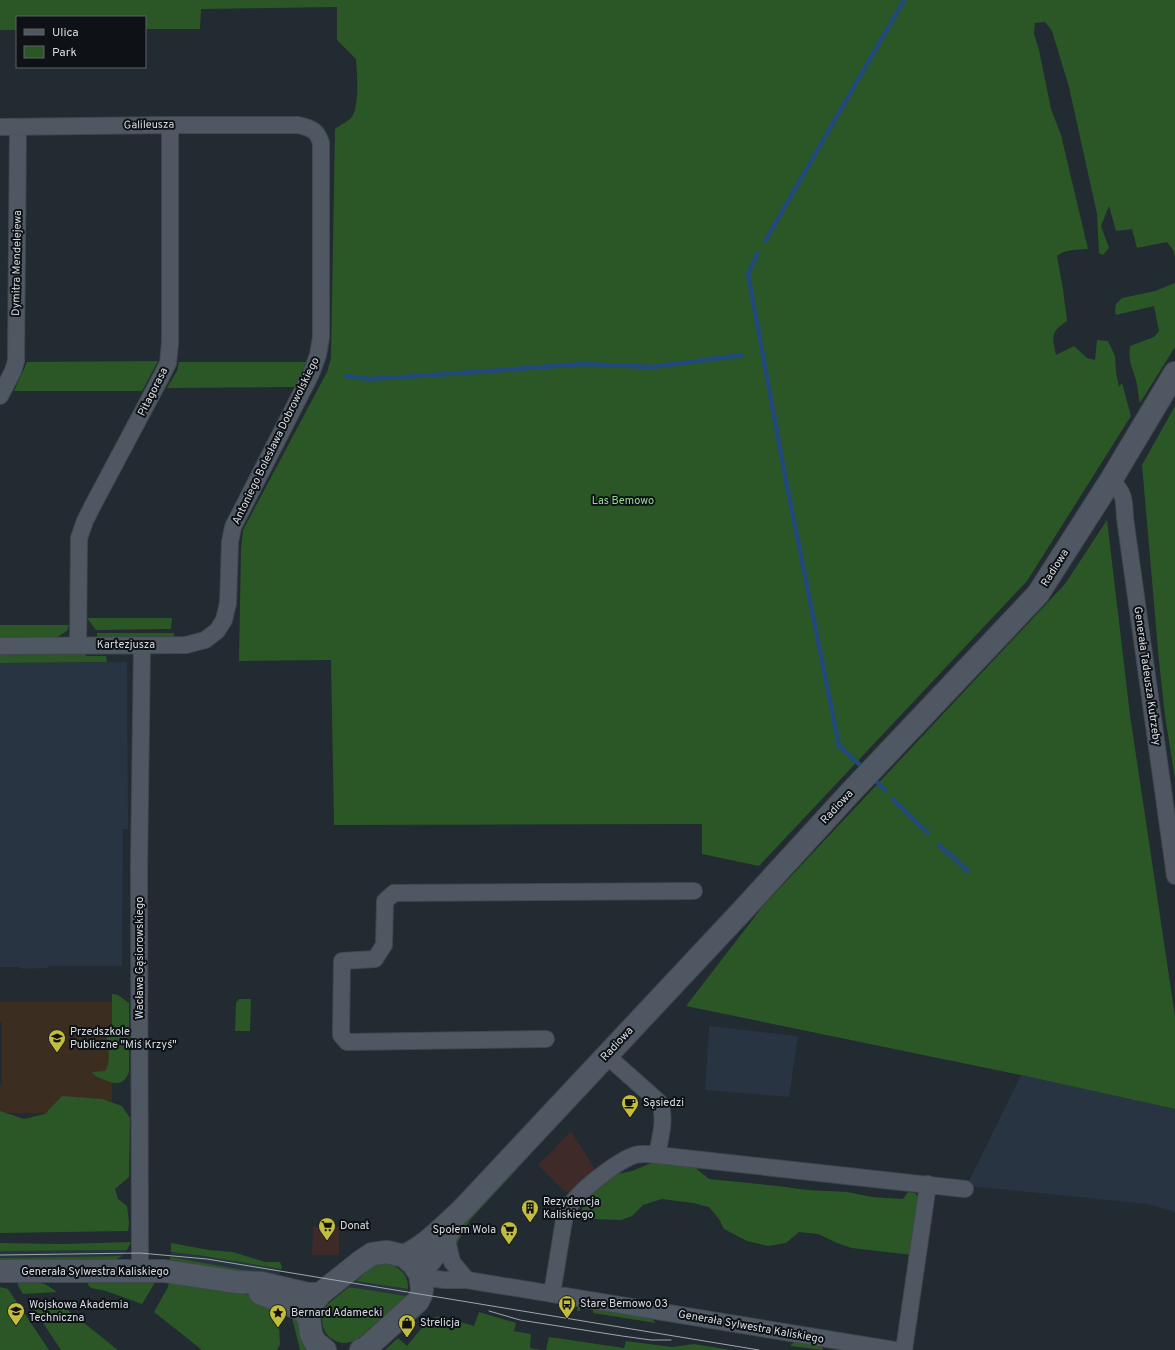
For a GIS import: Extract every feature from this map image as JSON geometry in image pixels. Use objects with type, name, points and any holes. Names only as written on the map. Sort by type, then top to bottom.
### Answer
[{"type":"main road","name":"Radiowa","points":[[404,1256],[415,1251],[426,1243],[461,1212],[742,911],[848,795],[1038,594],[1111,480],[1175,373]]},
{"type":"main road","name":"Radiowa","points":[[361,1350],[366,1348],[418,1302],[421,1280],[461,1212]]},
{"type":"main road","points":[[317,1347],[311,1334],[309,1319],[314,1302],[320,1294],[372,1254],[387,1252],[404,1256],[413,1264],[421,1280]]},
{"type":"main road","name":"Generała Sylwestra Kaliskiego","points":[[0,1271],[164,1270],[237,1282],[261,1283],[308,1294],[320,1294]]},
{"type":"main road","name":"Generała Sylwestra Kaliskiego","points":[[237,1282],[300,1309],[309,1319]]},
{"type":"street","name":"Pitagorasa","points":[[78,646],[78,538],[93,505],[168,363],[170,343],[170,125]]},
{"type":"street","name":"Galileusza","points":[[0,127],[298,125]]},
{"type":"street","name":"Antoniego Bolesława Dobrowolskiego","points":[[228,603],[230,542],[233,527],[311,374],[318,355],[321,336],[321,143],[318,134],[309,128],[298,125]]},
{"type":"street","name":"Dymitra Mendelejewa","points":[[0,396],[13,371],[16,361],[18,127]]},
{"type":"street","name":"Generała Tadeusza Kutrzeby","points":[[1111,480],[1120,489],[1124,496],[1130,550],[1175,876]]},
{"type":"street","name":"Kartezjusza","points":[[0,646],[186,645],[205,640],[216,631],[224,620],[228,603]]},
{"type":"street","name":"Wacława Gąsiorowskiego","points":[[140,1270],[139,869],[142,645]]},
{"type":"street","points":[[546,1039],[347,1042],[341,1035],[342,961],[376,959],[384,945],[385,902],[394,893],[694,891]]},
{"type":"street","points":[[606,1055],[660,1103],[663,1110],[657,1155]]},
{"type":"street","points":[[552,1294],[564,1220],[568,1209],[576,1197],[625,1160],[636,1155],[657,1155],[964,1189]]},
{"type":"street","points":[[904,1350],[928,1184]]},
{"type":"street","points":[[446,1236],[452,1262],[467,1280]]},
{"type":"street","name":"Generała Sylwestra Kaliskiego","points":[[421,1280],[467,1280],[894,1350]]},
{"type":"shaded area","points":[[127,662],[128,829],[123,829],[122,966],[49,966],[47,968],[23,969],[18,967],[0,967],[0,663]]},
{"type":"shaded area","name":"Przedszkole Publiczne \"Miś Krzyś\"","points":[[0,1002],[112,1002],[112,1113],[0,1113],[0,1085],[2,1085],[2,1022],[0,1022]]},
{"type":"shaded area","points":[[709,1026],[798,1036],[789,1097],[705,1090]]},
{"type":"shaded area","points":[[1021,1075],[1175,1109],[1175,1212],[1147,1204],[968,1186],[968,1183]]},
{"type":"shaded area","points":[[571,1131],[597,1172],[569,1193],[563,1190],[538,1165]]},
{"type":"shaded area","points":[[313,1226],[339,1227],[339,1255],[312,1255]]},
{"type":"shaded area","points":[[127,1250],[122,1256],[0,1258],[0,1251]]},
{"type":"shaded area","points":[[171,1252],[281,1269],[279,1276],[170,1257]]},
{"type":"shaded area","points":[[356,1281],[408,1289],[406,1296],[349,1287]]},
{"type":"green space","name":"Las Bemowo","points":[[0,0],[1175,0],[1175,257],[1173,250],[1167,242],[1137,248],[1132,229],[1116,231],[1109,206],[1101,226],[1109,248],[1103,255],[1099,253],[1097,214],[1069,87],[1052,31],[1045,22],[1035,23],[1034,34],[1039,50],[1051,109],[1061,135],[1088,249],[1068,251],[1057,256],[1067,321],[1058,328],[1054,335],[1053,339],[1056,355],[1074,346],[1087,358],[1095,360],[1097,340],[1108,341],[1115,356],[1119,387],[1122,383],[1131,416],[1027,581],[759,866],[702,854],[702,824],[334,825],[331,660],[239,661],[241,549],[243,530],[327,372],[331,358],[335,129],[351,118],[354,113],[357,98],[356,59],[337,40],[337,7],[201,9],[200,29],[146,29],[146,16],[16,16],[16,30],[0,30]]},
{"type":"green space","points":[[1175,283],[1175,347],[1140,403],[1136,380],[1130,360],[1130,346],[1154,337],[1159,331],[1154,306],[1116,315],[1116,304],[1122,298],[1155,291]]},
{"type":"green space","points":[[158,361],[142,391],[14,391],[27,362]]},
{"type":"green space","points":[[179,362],[306,362],[296,387],[167,388],[177,371]]},
{"type":"green space","points":[[1175,406],[1175,779],[1165,716],[1159,661],[1142,465]]},
{"type":"green space","points":[[1107,520],[1130,715],[1175,1016],[1175,1109],[1021,1075],[686,1006],[763,906],[1065,584]]},
{"type":"green space","points":[[87,618],[172,618],[171,629],[96,630]]},
{"type":"green space","points":[[0,625],[69,625],[67,631],[56,638],[0,638]]},
{"type":"green space","points":[[97,633],[174,633],[174,639],[97,638]]},
{"type":"green space","points":[[0,652],[85,652],[86,656],[106,656],[107,662],[0,663]]},
{"type":"green space","points":[[112,994],[118,995],[129,1003],[129,1072],[124,1080],[118,1083],[102,1079],[92,1072],[105,1071],[107,1068],[109,1058],[105,1034],[112,1028]]},
{"type":"green space","points":[[239,999],[251,999],[250,1031],[235,1031],[236,1003]]},
{"type":"green space","points":[[62,1096],[102,1099],[122,1106],[130,1118],[129,1177],[115,1189],[118,1199],[127,1206],[129,1223],[128,1231],[0,1233],[0,1111],[24,1119],[45,1114]]},
{"type":"green space","points":[[654,1162],[688,1162],[709,1179],[807,1190],[847,1192],[872,1197],[903,1199],[908,1192],[915,1193],[921,1202],[912,1255],[852,1248],[818,1234],[799,1232],[786,1243],[768,1246],[747,1241],[724,1229],[719,1219],[709,1207],[693,1203],[662,1199],[643,1205],[632,1216],[621,1220],[590,1219],[582,1213],[582,1208],[599,1184],[609,1176],[632,1171]]},
{"type":"green space","points":[[514,1168],[518,1168],[470,1220],[456,1245],[454,1242],[456,1234],[463,1223]]},
{"type":"green space","points":[[131,1242],[127,1250],[0,1251],[0,1243],[63,1244]]},
{"type":"green space","points":[[171,1243],[209,1250],[233,1252],[265,1262],[280,1262],[282,1267],[281,1269],[171,1252]]},
{"type":"green space","points":[[122,1256],[112,1262],[2,1263],[0,1258]]},
{"type":"green space","points":[[170,1257],[279,1276],[276,1279],[170,1262]]},
{"type":"green space","points":[[386,1263],[395,1266],[405,1275],[408,1289],[356,1281],[373,1267]]},
{"type":"green space","points":[[29,1281],[45,1284],[57,1292],[23,1294],[18,1286],[18,1282]]},
{"type":"green space","points":[[156,1281],[142,1304],[106,1291],[91,1288],[88,1285],[89,1282]]},
{"type":"green space","points":[[169,1281],[239,1292],[278,1307],[280,1344],[277,1350],[202,1350],[154,1312],[168,1287]]},
{"type":"green space","name":"Wojskowa Akademia Techniczna","points":[[0,1287],[8,1289],[49,1350],[0,1350]]},
{"type":"green space","points":[[349,1287],[406,1296],[401,1303],[355,1340],[341,1343],[328,1336],[322,1324],[322,1318],[328,1304]]},
{"type":"green space","points":[[54,1301],[64,1307],[118,1350],[61,1350],[29,1302]]},
{"type":"green space","points":[[578,1305],[650,1317],[656,1323],[593,1313],[593,1310],[580,1308],[580,1311],[577,1311]]},
{"type":"green space","points":[[479,1312],[516,1323],[514,1331],[531,1334],[530,1348],[541,1350],[385,1350],[398,1338],[407,1346],[429,1319],[440,1316],[474,1326]]},
{"type":"green space","points":[[292,1317],[300,1317],[306,1347],[305,1350],[300,1350]]},
{"type":"green space","points":[[549,1337],[624,1348],[626,1341],[672,1347],[694,1344],[731,1350],[546,1350]]},
{"type":"green space","points":[[795,1341],[821,1345],[823,1350],[790,1346]]},
{"type":"waterway","points":[[765,241],[904,0]]},
{"type":"waterway","points":[[757,254],[748,274],[786,481],[839,746],[859,764]]},
{"type":"waterway","points":[[346,376],[369,379],[584,364],[652,367],[742,355]]},
{"type":"waterway","points":[[878,783],[885,790]]},
{"type":"waterway","points":[[893,799],[928,833]]},
{"type":"waterway","points":[[939,845],[968,871]]},
{"type":"tram line","points":[[0,1255],[140,1253],[207,1259],[759,1350]]},
{"type":"tram line","points":[[489,1311],[520,1320],[651,1340],[671,1340]]},
{"type":"place","name":"Przedszkole Publiczne \"Miś Krzyś\"","points":[[57,1053]]},
{"type":"place","name":"Sąsiedzi","points":[[630,1118]]},
{"type":"place","name":"Rezydencja Kaliskiego","points":[[530,1223]]},
{"type":"place","name":"Donat","points":[[327,1241]]},
{"type":"place","name":"Społem Wola","points":[[509,1245]]},
{"type":"place","name":"Stare Bemowo 03","points":[[567,1319]]},
{"type":"place","name":"Wojskowa Akademia Techniczna","points":[[16,1326]]},
{"type":"place","name":"Bernard Adamecki","points":[[278,1328]]},
{"type":"place","name":"Strelicja","points":[[407,1338]]}]
